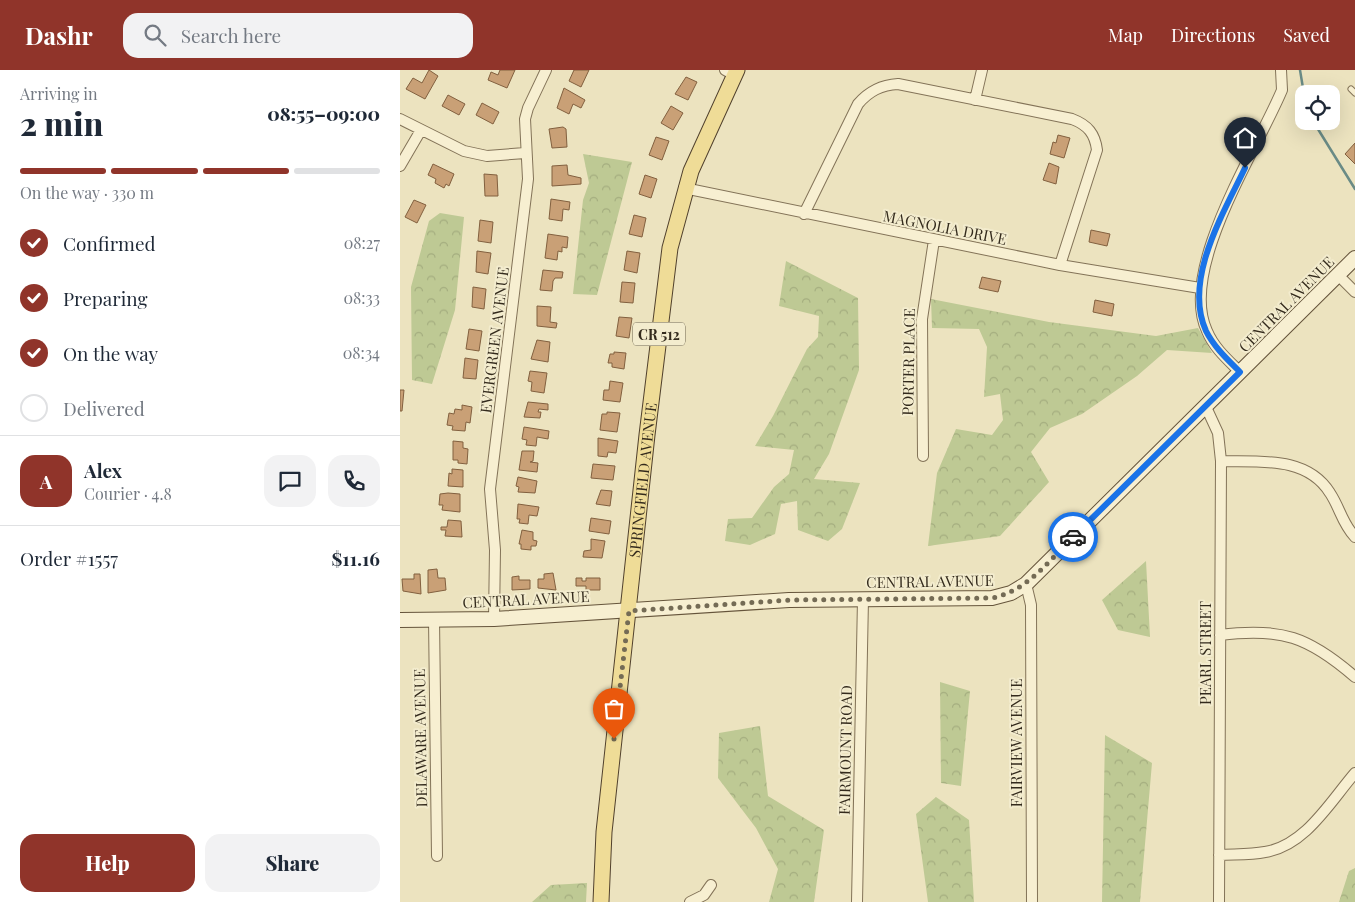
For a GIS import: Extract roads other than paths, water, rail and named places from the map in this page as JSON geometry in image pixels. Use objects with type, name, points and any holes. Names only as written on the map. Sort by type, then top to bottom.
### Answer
[{"type":"main road","name":"SPRINGFIELD AVENUE","points":[[601,902],[604,832],[647,436],[670,248],[684,188],[732,72]]},
{"type":"street","name":"EVERGREEN AVENUE","points":[[494,619],[495,550],[490,489],[528,179],[525,153],[525,119],[528,108],[546,70]]},
{"type":"street","points":[[975,100],[982,70]]},
{"type":"street","points":[[1240,372],[1220,352],[1206,330],[1201,311],[1200,288],[1202,270],[1210,243],[1282,90],[1281,70]]},
{"type":"street","points":[[804,214],[858,104],[871,91],[880,87],[898,84],[1072,119],[1086,126],[1092,132],[1097,150],[1095,159],[1060,265]]},
{"type":"street","points":[[400,119],[454,147],[475,154],[487,156],[525,153]]},
{"type":"street","points":[[400,166],[422,130]]},
{"type":"street","name":"MAGNOLIA DRIVE","points":[[684,188],[1060,265],[1200,288]]},
{"type":"street","name":"PORTER PLACE","points":[[923,456],[922,319],[934,240]]},
{"type":"street","name":"CENTRAL AVENUE","points":[[400,620],[494,619],[780,600],[992,598],[1011,593],[1026,584],[1355,258]]},
{"type":"street","points":[[1338,275],[1355,292]]},
{"type":"street","name":"PEARL STREET","points":[[1206,407],[1218,433],[1221,461],[1219,902]]},
{"type":"street","points":[[1221,461],[1284,463],[1311,473],[1330,493],[1344,524],[1355,537]]},
{"type":"street","name":"FAIRVIEW AVENUE","points":[[1026,584],[1031,605],[1032,902]]},
{"type":"street","name":"FAIRMOUNT ROAD","points":[[857,902],[862,599]]},
{"type":"street","name":"DELAWARE AVENUE","points":[[434,619],[437,856]]},
{"type":"street","points":[[1220,635],[1262,632],[1296,638],[1330,657],[1355,678]]},
{"type":"street","points":[[1219,855],[1264,852],[1286,845],[1309,828],[1355,773]]},
{"type":"street","points":[[690,902],[704,895],[711,885]]},
{"type":"waterway","points":[[1300,70],[1302,85]]},
{"type":"waterway","points":[[1319,130],[1355,189]]}]
